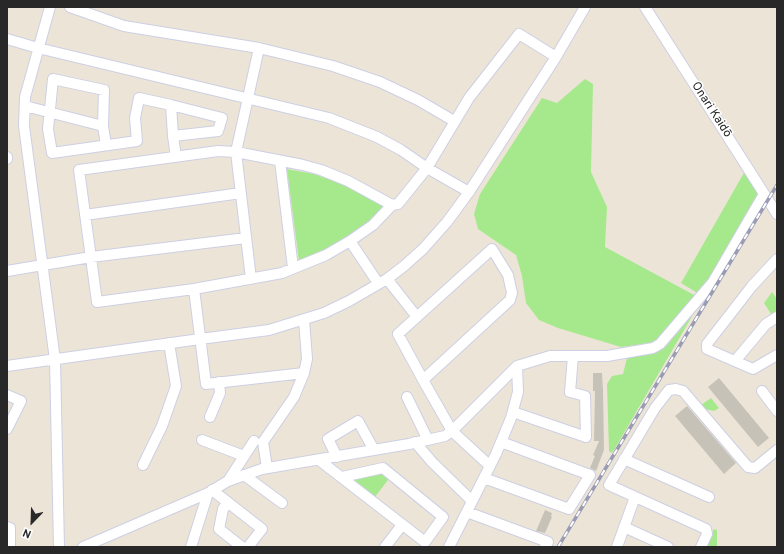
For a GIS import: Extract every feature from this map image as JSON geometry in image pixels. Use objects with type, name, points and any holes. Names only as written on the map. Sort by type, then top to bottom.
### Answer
[{"type":"street","points":[[50,7],[25,97],[24,126],[55,360],[59,547]]},
{"type":"street","points":[[70,7],[124,26],[259,48],[333,66],[380,82],[418,100],[454,121]]},
{"type":"street","points":[[7,366],[270,330],[324,313],[383,281],[424,249],[447,222],[556,56],[585,7]]},
{"type":"street","name":"Onari Kaidō","points":[[645,7],[777,214]]},
{"type":"street","points":[[392,206],[348,181],[321,170],[236,152],[218,151],[79,170],[97,302],[194,289],[282,273],[326,255],[350,241],[373,225],[392,206],[398,204],[427,168],[469,98],[519,34],[556,56]]},
{"type":"street","points":[[7,39],[38,48],[329,118],[377,137],[401,150],[427,168],[468,192]]},
{"type":"street","points":[[251,279],[236,152],[259,48]]},
{"type":"street","points":[[106,145],[103,126],[104,90],[53,79],[48,129],[52,153],[137,141],[135,118],[139,98],[222,118],[218,130],[173,136]]},
{"type":"street","points":[[171,105],[176,157]]},
{"type":"street","points":[[25,106],[103,126]]},
{"type":"street","points":[[280,161],[293,268]]},
{"type":"street","points":[[85,215],[241,193]]},
{"type":"street","points":[[83,547],[210,492],[228,481],[244,475],[267,468],[337,457],[445,436],[452,431],[517,366],[550,356],[607,356],[653,348],[660,344],[712,282],[764,194]]},
{"type":"street","points":[[7,270],[91,257],[246,238]]},
{"type":"street","points":[[350,241],[383,281],[417,317]]},
{"type":"street","points":[[423,380],[510,300],[512,293],[508,275],[492,249],[398,334],[423,380],[452,431],[490,466]]},
{"type":"street","points":[[777,259],[752,286],[706,344],[707,349],[753,369],[777,355]]},
{"type":"street","points":[[194,289],[206,384],[304,373]]},
{"type":"street","points":[[735,361],[766,324],[777,317]]},
{"type":"street","points":[[267,468],[263,442],[294,397],[304,373],[307,359],[304,320]]},
{"type":"street","points":[[143,466],[162,426],[176,386],[169,344]]},
{"type":"street","points":[[513,412],[586,437],[585,396],[570,392],[573,356]]},
{"type":"street","points":[[452,546],[501,442],[513,412],[518,392],[517,366]]},
{"type":"street","points":[[210,417],[220,393],[219,382]]},
{"type":"street","points":[[701,547],[707,534],[706,529],[609,485],[655,408],[668,390],[683,390],[748,468],[755,468],[777,450]]},
{"type":"street","points":[[7,395],[21,401],[7,429]]},
{"type":"street","points":[[763,395],[777,411]]},
{"type":"street","points":[[407,397],[428,440]]},
{"type":"street","points":[[337,457],[328,439],[358,421],[374,450]]},
{"type":"street","points":[[202,440],[244,456]]},
{"type":"street","points":[[228,481],[254,441]]},
{"type":"street","points":[[416,442],[432,462],[472,501]]},
{"type":"street","points":[[484,478],[570,509],[590,475],[501,442]]},
{"type":"street","points":[[624,459],[709,497]]},
{"type":"street","points":[[319,460],[425,542],[444,517],[383,468],[342,477]]},
{"type":"street","points":[[244,475],[282,503]]},
{"type":"street","points":[[210,492],[228,502],[262,529],[248,547]]},
{"type":"street","points":[[191,547],[210,492]]},
{"type":"street","points":[[617,547],[635,497]]},
{"type":"street","points":[[228,502],[222,509],[219,529],[242,547]]},
{"type":"street","points":[[467,512],[548,542],[545,547]]},
{"type":"street","points":[[385,547],[402,525]]},
{"type":"street","points":[[7,527],[10,528],[10,547]]},
{"type":"street","points":[[624,527],[668,547]]},
{"type":"green space","points":[[585,79],[593,84],[591,172],[607,207],[605,247],[696,296],[659,342],[621,347],[558,328],[539,320],[526,303],[522,276],[516,255],[478,229],[474,214],[480,194],[542,98],[557,103]]},
{"type":"green space","points":[[287,169],[314,174],[342,184],[385,207],[361,228],[323,251],[299,261]]},
{"type":"green space","points":[[745,171],[761,195],[712,279],[699,294],[681,283]]},
{"type":"green space","points":[[772,292],[777,299],[777,315],[773,317],[764,303]]},
{"type":"green space","points":[[694,313],[611,453],[609,451],[607,384],[612,376],[623,374],[627,358],[657,352],[668,344]]},
{"type":"green space","points":[[711,398],[719,408],[714,411],[705,409],[701,405]]},
{"type":"green space","points":[[381,471],[391,476],[375,497],[352,480],[355,475]]},
{"type":"green space","points":[[714,529],[717,530],[717,547],[706,547]]},
{"type":"building","points":[[593,373],[602,373],[603,390],[604,450],[596,471],[590,468],[595,456],[593,455],[599,441],[594,441],[595,391],[593,391]]},
{"type":"building","points":[[719,378],[769,438],[758,447],[708,387]]},
{"type":"building","points":[[687,406],[736,463],[724,474],[675,416]]},
{"type":"building","points":[[545,510],[552,513],[552,517],[545,533],[536,531]]},
{"type":"railway","points":[[558,547],[777,185]]}]
